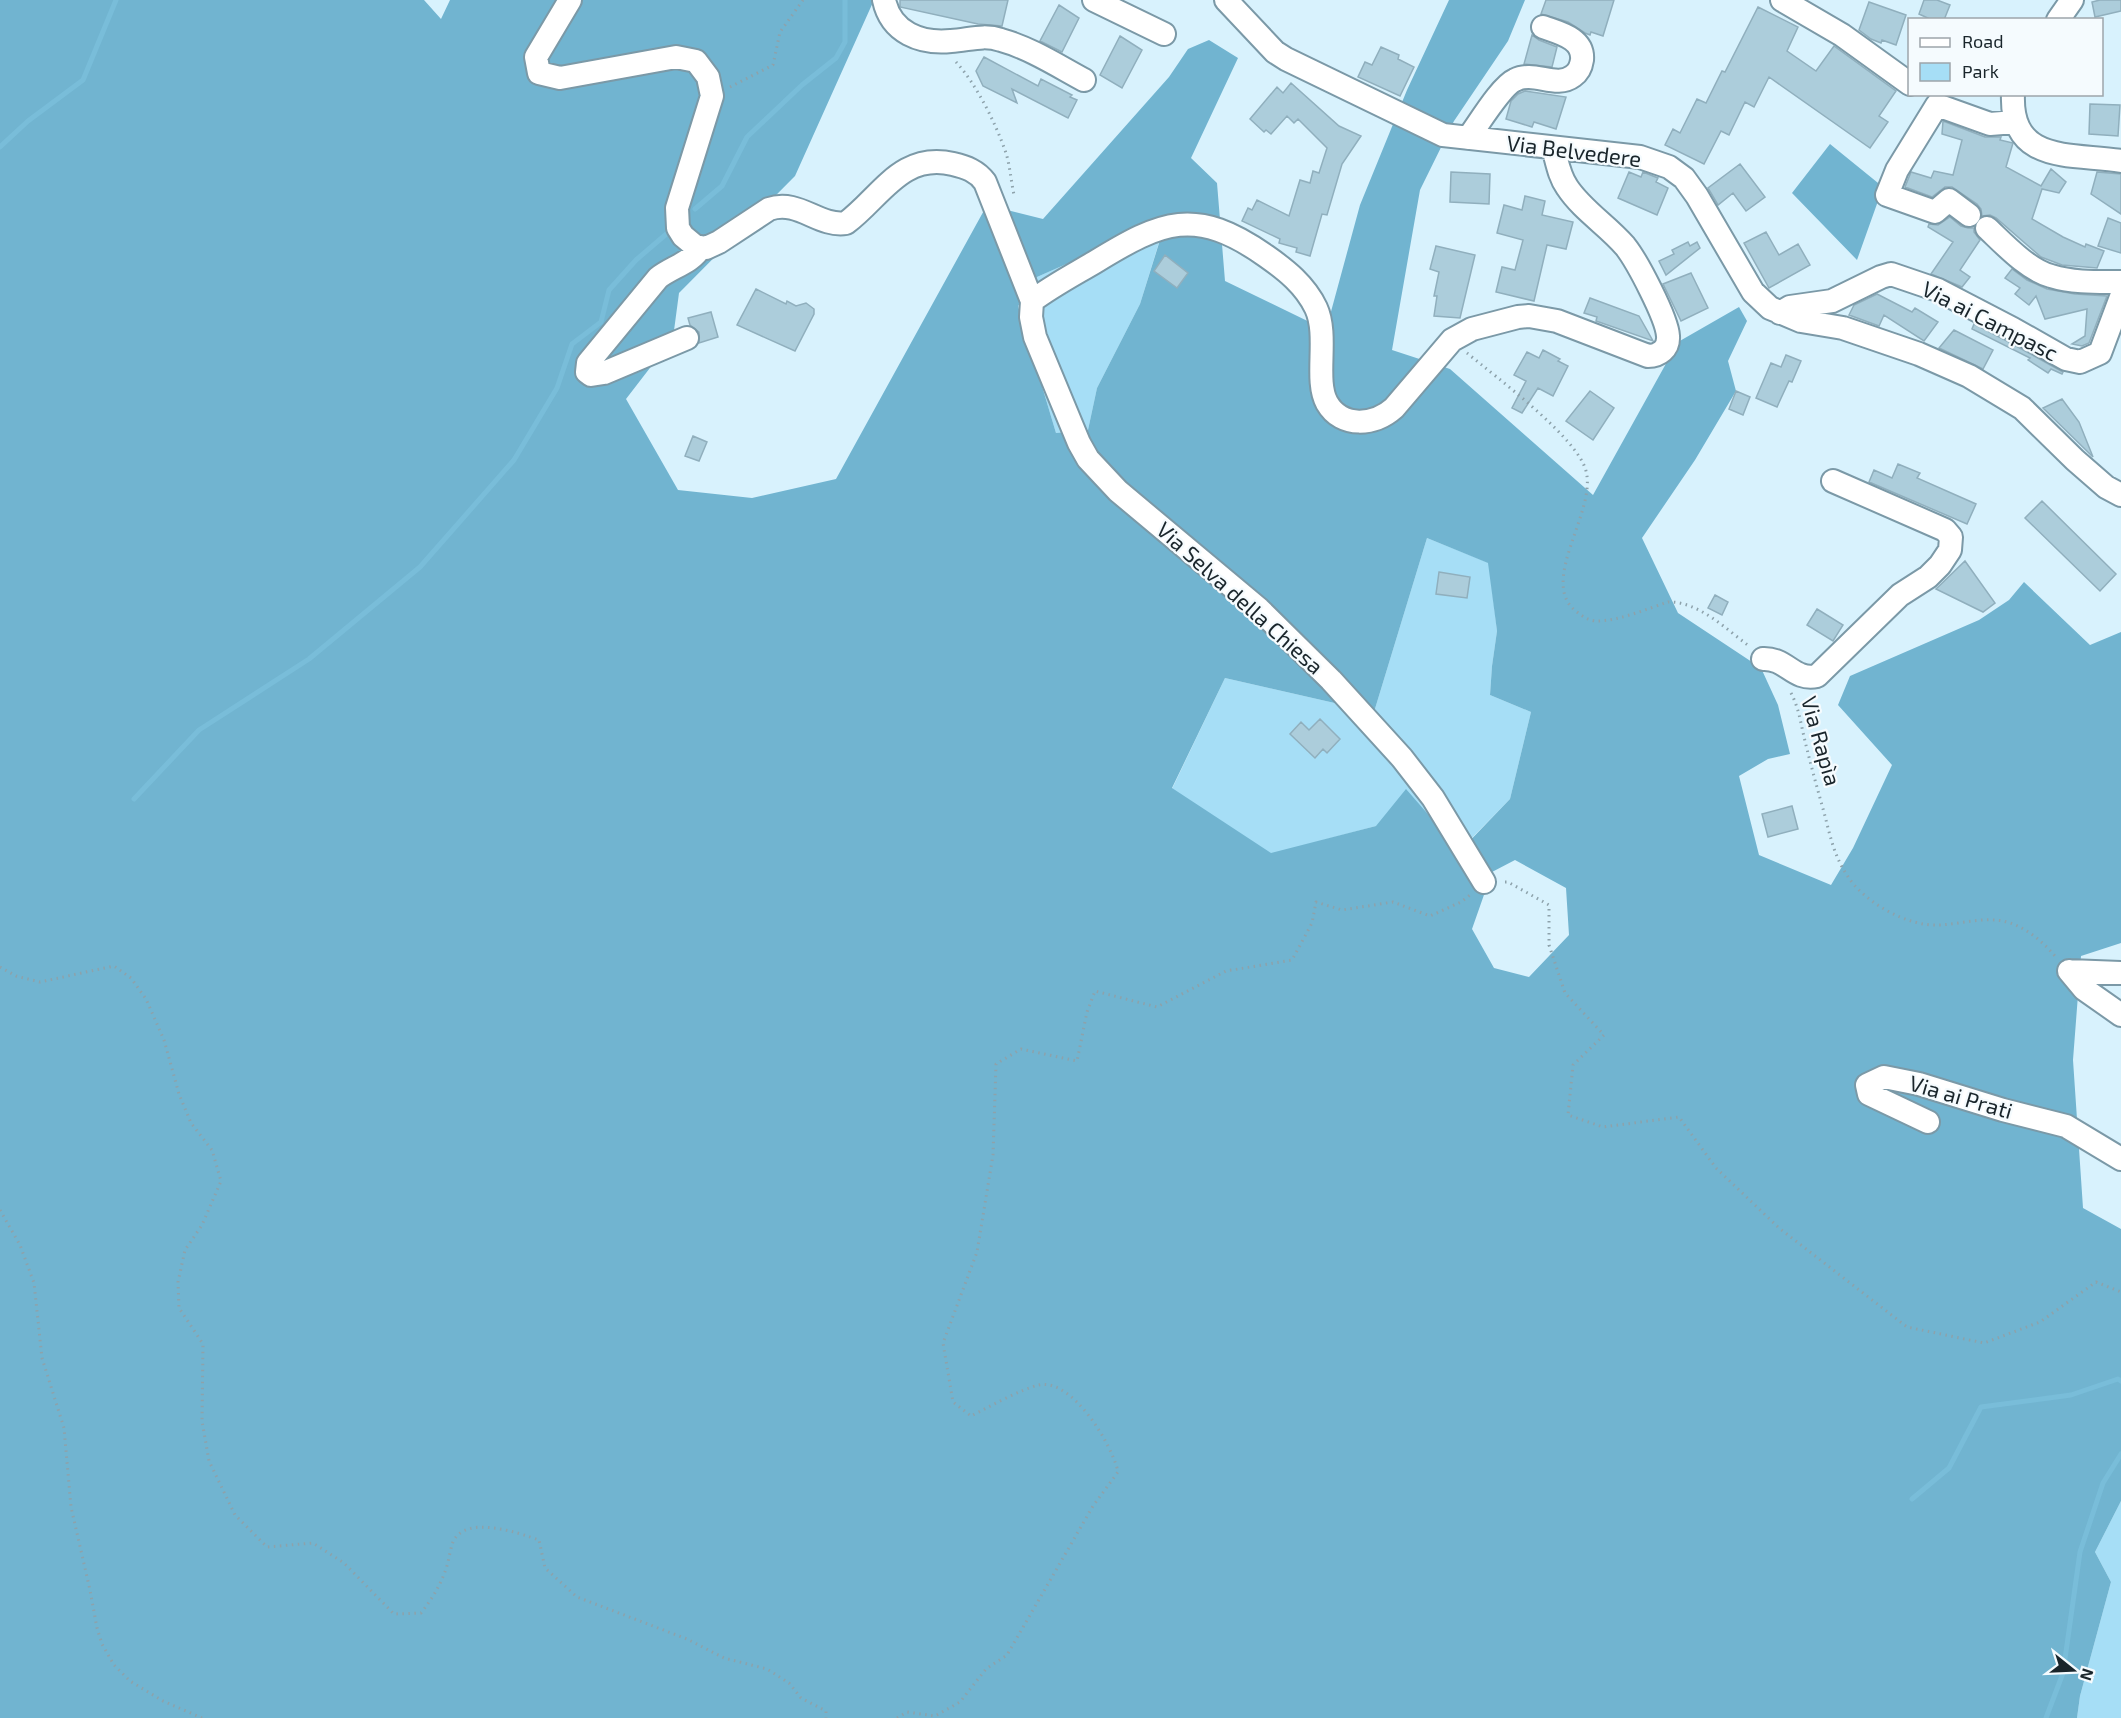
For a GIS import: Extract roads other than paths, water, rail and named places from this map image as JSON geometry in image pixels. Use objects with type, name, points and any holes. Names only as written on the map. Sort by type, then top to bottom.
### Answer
[{"type":"street","points":[[570,0],[536,57],[538,73],[560,78],[676,57],[696,61],[708,77],[712,96],[684,181],[676,217],[678,228],[683,236],[700,248],[694,256],[657,278],[588,363],[587,372],[591,375],[604,373],[687,338]]},
{"type":"street","points":[[884,0],[895,24],[914,37],[942,42],[975,37],[1003,40],[1084,80]]},
{"type":"street","points":[[1094,0],[1164,34]]},
{"type":"street","name":"Via Belvedere","points":[[1226,0],[1275,52],[1286,59],[1435,132],[1468,138],[1640,157],[1669,167],[1684,178],[1760,301],[1780,313],[1801,321],[1843,328],[1919,354],[1969,376],[2022,408],[2074,460],[2106,487],[2121,495]]},
{"type":"street","points":[[1782,0],[1842,35],[1908,83]]},
{"type":"street","points":[[2059,18],[2072,0]]},
{"type":"street","points":[[1468,138],[1505,89],[1515,80],[1528,76],[1561,81],[1572,78],[1579,71],[1582,56],[1579,46],[1569,37],[1543,27]]},
{"type":"street","points":[[2013,96],[2015,122],[2021,133],[2042,150],[2069,157],[2121,161]]},
{"type":"street","points":[[1969,214],[1949,200],[1935,212],[1887,195],[1931,100],[1990,124],[2015,122]]},
{"type":"street","points":[[1032,301],[1050,287],[1150,231],[1191,224],[1232,235],[1276,263],[1303,287],[1319,316],[1325,399],[1336,412],[1348,420],[1370,421],[1385,416],[1452,340],[1472,329],[1518,317],[1529,316],[1557,321],[1648,356],[1659,354],[1665,349],[1668,337],[1666,326],[1644,277],[1626,247],[1565,185],[1553,148]]},
{"type":"street","name":"Via Selva della Chiesa","points":[[700,248],[706,248],[719,242],[769,209],[776,207],[788,207],[824,220],[840,224],[846,223],[897,174],[908,168],[936,162],[951,163],[975,172],[985,182],[1032,301],[1031,317],[1035,337],[1078,443],[1088,459],[1137,508],[1258,609],[1331,680],[1402,758],[1433,798],[1484,882]]},
{"type":"street","points":[[1987,228],[2019,257],[2050,276],[2092,282],[2121,282]]},
{"type":"street","name":"Via ai Campasc","points":[[1780,313],[1790,307],[1832,301],[1891,274],[1938,290],[2067,359],[2080,362],[2100,353],[2121,297]]},
{"type":"street","points":[[1763,659],[1775,659],[1796,674],[1806,678],[1817,676],[1900,595],[1940,565],[1950,550],[1951,537],[1944,530],[1833,481]]},
{"type":"street","points":[[2121,974],[2069,971],[2084,989],[2121,1015]]},
{"type":"street","name":"Via ai Prati","points":[[1928,1122],[1869,1094],[1867,1085],[1884,1077],[1919,1084],[2066,1126],[2121,1160]]},
{"type":"waterway","points":[[0,147],[28,121],[83,80],[116,0]]},
{"type":"waterway","points":[[695,209],[722,186],[747,137],[802,85],[836,58],[845,42],[845,0]]},
{"type":"waterway","points":[[134,799],[199,730],[309,659],[420,567],[514,460],[557,388],[572,344],[601,322],[609,290],[636,260],[671,230]]},
{"type":"waterway","points":[[1912,1499],[1949,1468],[1981,1407],[2071,1395],[2118,1379],[2121,1381]]},
{"type":"waterway","points":[[2046,1718],[2063,1673],[2080,1552],[2103,1483],[2121,1454]]}]
